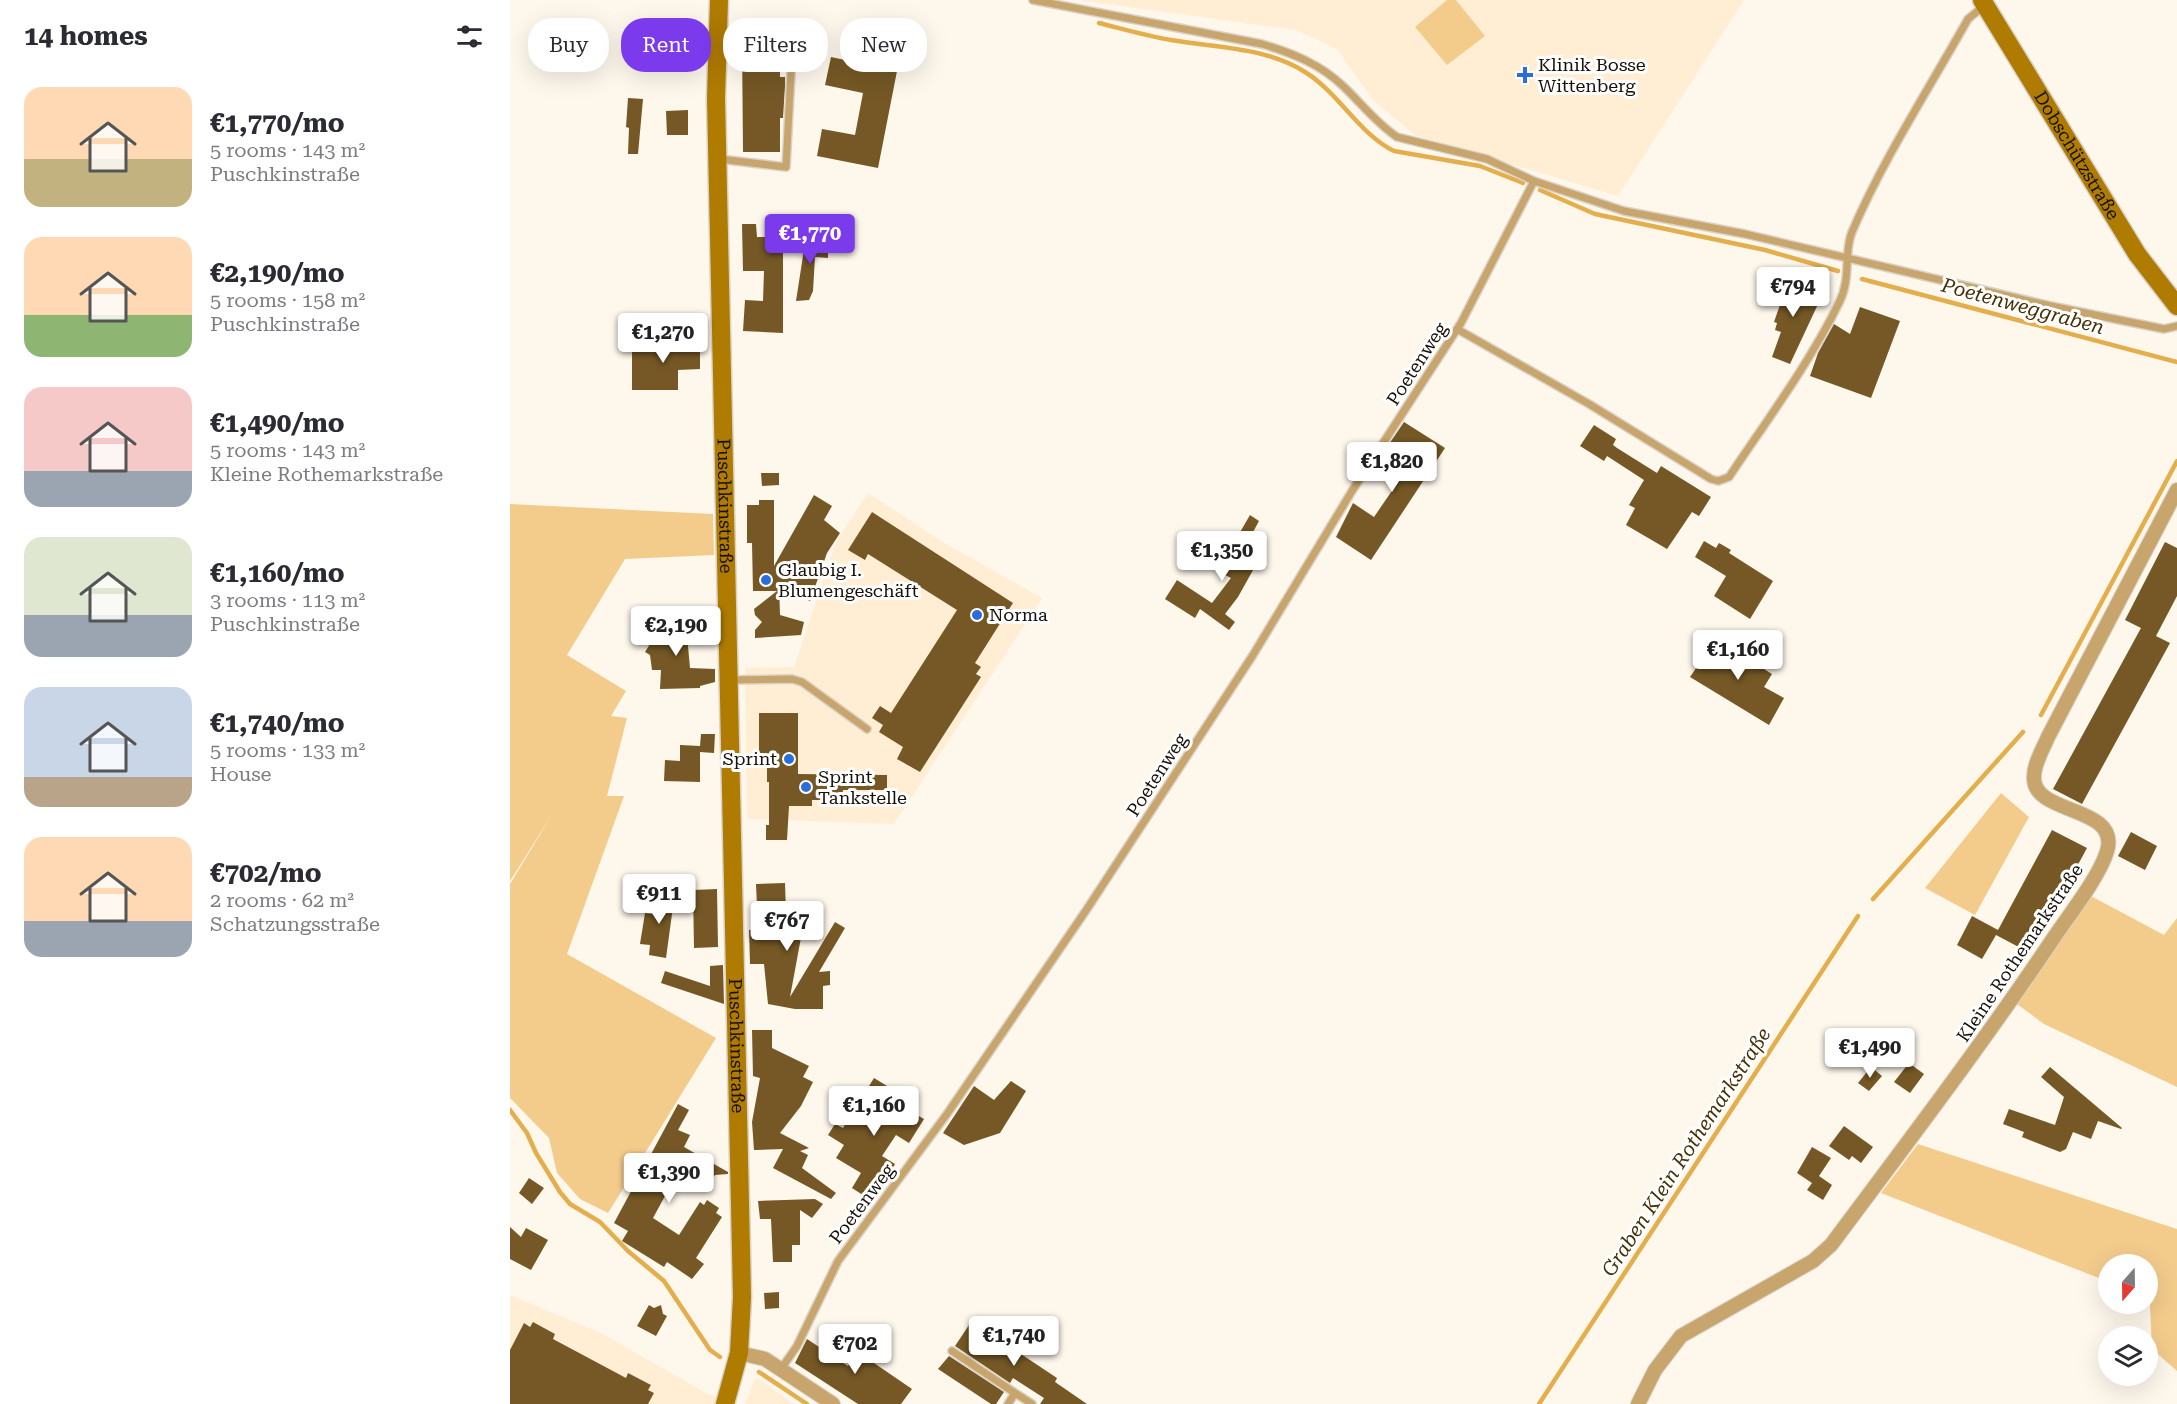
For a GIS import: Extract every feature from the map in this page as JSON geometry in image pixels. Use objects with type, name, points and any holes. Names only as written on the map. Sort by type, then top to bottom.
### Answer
[{"type":"main road","name":"Puschkinstraße","points":[[719,0],[717,159],[742,1297],[738,1361],[725,1404]]},
{"type":"main road","name":"Dobschützstraße","points":[[1983,3],[2137,254],[2177,306]]},
{"type":"street","name":"Kleine Rothemarkstraße","points":[[1638,1404],[1655,1370],[1681,1336],[1813,1262],[1831,1245],[1979,1047],[2085,892],[2104,858],[2107,850],[2107,835],[2099,824],[2043,795],[2035,787],[2033,777],[2048,737],[2177,490]]},
{"type":"street","points":[[738,1361],[765,1359],[833,1404]]},
{"type":"lane","points":[[1033,0],[1251,42],[1292,53],[1327,73],[1384,129],[1397,136],[1487,159],[1534,181],[1624,210],[1745,234],[2051,306],[2164,329],[2177,326]]},
{"type":"lane","points":[[1458,329],[1589,404],[1711,479],[1718,481],[1729,477],[1813,348],[1845,290],[1849,241],[1866,202],[1968,19],[1983,3]]},
{"type":"lane","points":[[717,159],[786,167],[792,54],[790,43],[783,38],[718,31]]},
{"type":"lane","name":"Poetenweg","points":[[781,1369],[797,1346],[838,1261],[946,1114],[1120,859],[1254,655],[1352,491],[1458,329],[1534,181]]},
{"type":"lane","points":[[729,680],[792,679],[802,682],[867,729]]},
{"type":"lane","points":[[952,1351],[1032,1404]]},
{"type":"lane","points":[[1008,1404],[1015,1393]]},
{"type":"shaded area","name":"Klinik Bosse Wittenberg","points":[[1078,0],[1744,0],[1618,196],[1416,136],[1373,100],[1337,49],[1296,30]]},
{"type":"shaded area","points":[[1447,0],[1456,0],[1485,36],[1447,65],[1415,27]]},
{"type":"shaded area","points":[[868,493],[941,541],[1042,598],[894,824],[747,819],[745,668],[794,667],[836,542]]},
{"type":"shaded area","points":[[510,504],[713,514],[714,555],[625,559],[567,655],[626,691],[611,716],[627,718],[607,796],[624,796],[567,954],[716,1038],[608,1213],[580,1199],[557,1173],[549,1138],[510,1098],[510,884],[553,813],[510,881]]},
{"type":"shaded area","points":[[2001,793],[2029,817],[1975,915],[1925,888]]},
{"type":"shaded area","points":[[2089,895],[2164,935],[2177,918],[2177,1087],[2044,1024],[2017,1004]]},
{"type":"shaded area","points":[[1918,1144],[2177,1229],[2177,1371],[2158,1354],[2158,1326],[2151,1326],[2150,1314],[2158,1314],[2158,1254],[2098,1254],[2098,1278],[1881,1193]]},
{"type":"shaded area","points":[[510,1295],[601,1333],[706,1393],[733,1404],[510,1404]]},
{"type":"shaded area","points":[[756,1377],[794,1404],[745,1404]]},
{"type":"building","points":[[831,57],[840,59],[840,72],[897,72],[878,168],[817,156],[822,129],[855,135],[863,93],[825,85]]},
{"type":"building","points":[[742,72],[780,72],[780,77],[785,77],[785,86],[783,118],[780,118],[780,152],[743,152]]},
{"type":"building","points":[[628,98],[643,99],[638,154],[628,154],[629,128],[626,127]]},
{"type":"building","points":[[688,110],[688,135],[667,135],[666,111]]},
{"type":"building","points":[[742,224],[756,224],[757,237],[783,237],[783,333],[743,331],[745,300],[763,301],[764,271],[743,271]]},
{"type":"building","points":[[807,230],[817,231],[816,242],[828,242],[828,258],[815,257],[813,291],[809,300],[796,301]]},
{"type":"building","points":[[1784,278],[1814,288],[1810,299],[1819,302],[1790,364],[1772,357],[1781,332],[1775,330],[1777,323],[1774,322],[1782,299],[1778,298]]},
{"type":"building","points":[[1860,307],[1900,321],[1871,398],[1810,376],[1818,353],[1834,324],[1850,334]]},
{"type":"building","points":[[677,338],[700,338],[700,369],[678,370],[678,390],[632,390],[632,339],[647,339],[647,348],[678,349]]},
{"type":"building","points":[[1404,422],[1445,448],[1371,560],[1336,537],[1353,503],[1374,517],[1411,463],[1387,447]]},
{"type":"building","points":[[1594,425],[1616,439],[1613,445],[1657,473],[1661,466],[1711,497],[1699,516],[1692,512],[1667,549],[1626,525],[1635,508],[1629,505],[1644,480],[1607,456],[1604,461],[1580,446]]},
{"type":"building","points":[[761,473],[779,473],[779,485],[762,486]]},
{"type":"building","points":[[814,495],[832,506],[824,520],[840,533],[827,553],[810,601],[779,584],[780,615],[804,622],[801,635],[755,638],[755,630],[762,622],[755,615],[754,609],[777,591],[753,591],[752,543],[747,543],[747,505],[759,505],[759,500],[774,500],[774,566]]},
{"type":"building","points":[[872,512],[1013,603],[975,663],[981,667],[976,674],[981,677],[920,772],[897,759],[903,747],[879,732],[883,725],[872,718],[880,706],[891,713],[957,610],[868,554],[865,560],[848,550]]},
{"type":"building","points":[[1250,515],[1259,521],[1246,545],[1262,554],[1238,597],[1225,614],[1235,622],[1229,630],[1200,609],[1195,618],[1165,599],[1177,580],[1212,603],[1231,578],[1225,575],[1236,557],[1228,553]]},
{"type":"building","points":[[1704,541],[1716,548],[1719,543],[1731,550],[1729,553],[1773,581],[1750,619],[1714,596],[1726,576],[1695,557]]},
{"type":"building","points":[[2165,542],[2177,548],[2177,596],[2156,636],[2170,643],[2082,804],[2053,789],[2141,628],[2125,620]]},
{"type":"building","points":[[685,613],[690,668],[715,669],[715,682],[700,686],[700,688],[660,689],[661,670],[652,670],[650,655],[645,652],[668,615]]},
{"type":"building","points":[[1716,639],[1772,674],[1764,687],[1784,698],[1769,725],[1690,677]]},
{"type":"building","points":[[759,713],[798,713],[798,774],[887,775],[887,790],[843,790],[842,800],[812,800],[812,806],[789,806],[787,840],[766,840],[766,825],[769,825],[769,782],[767,782],[767,766],[759,766]]},
{"type":"building","points":[[701,734],[715,734],[714,753],[700,752],[700,782],[664,781],[665,760],[680,761],[680,745],[700,746]]},
{"type":"building","points":[[2052,830],[2087,848],[2030,953],[1996,935],[1982,959],[1957,945],[1972,916],[1998,930]]},
{"type":"building","points":[[2131,832],[2157,846],[2145,870],[2118,856]]},
{"type":"building","points":[[785,883],[786,912],[805,916],[790,997],[835,922],[845,928],[819,972],[830,971],[830,985],[823,986],[823,1009],[795,1009],[768,1004],[764,964],[750,964],[749,930],[758,929],[756,884]]},
{"type":"building","points":[[717,889],[718,947],[694,948],[693,890]]},
{"type":"building","points":[[657,890],[675,892],[666,958],[649,955],[650,945],[640,944],[645,913],[653,914]]},
{"type":"building","points":[[723,965],[724,1004],[661,983],[665,971],[710,986],[710,966]]},
{"type":"building","points":[[752,1030],[772,1030],[772,1048],[809,1066],[803,1077],[813,1082],[801,1106],[780,1133],[809,1148],[800,1151],[808,1155],[802,1168],[836,1193],[831,1199],[773,1168],[783,1149],[754,1150],[752,1122],[760,1078],[753,1076]]},
{"type":"building","points":[[1909,1063],[1924,1074],[1910,1093],[1894,1082]]},
{"type":"building","points":[[1871,1067],[1882,1076],[1869,1091],[1858,1083]]},
{"type":"building","points":[[2050,1067],[2122,1128],[2098,1121],[2091,1139],[2073,1132],[2066,1149],[2060,1152],[2022,1137],[2024,1132],[2003,1124],[2009,1109],[2055,1125],[2064,1097],[2041,1077]]},
{"type":"building","points":[[874,1078],[892,1089],[887,1098],[924,1119],[909,1143],[896,1135],[882,1156],[895,1164],[872,1201],[852,1188],[861,1173],[836,1158],[844,1145],[828,1135],[835,1124],[843,1128]]},
{"type":"building","points":[[1011,1081],[1026,1091],[1000,1133],[964,1145],[943,1133],[974,1086],[994,1100]]},
{"type":"building","points":[[678,1104],[689,1110],[678,1130],[690,1135],[684,1147],[728,1172],[728,1174],[715,1175],[712,1179],[683,1163],[653,1218],[679,1235],[700,1202],[704,1205],[707,1200],[719,1208],[716,1213],[722,1217],[696,1258],[704,1264],[692,1279],[667,1262],[664,1267],[622,1241],[628,1231],[614,1223]]},
{"type":"building","points":[[1844,1126],[1873,1147],[1861,1163],[1852,1156],[1849,1160],[1829,1146]]},
{"type":"building","points":[[1812,1147],[1831,1158],[1819,1176],[1832,1185],[1823,1200],[1807,1190],[1812,1183],[1797,1173]]},
{"type":"building","points":[[529,1178],[544,1188],[532,1204],[519,1193]]},
{"type":"building","points":[[815,1199],[823,1204],[812,1218],[800,1210],[800,1245],[792,1245],[792,1262],[773,1262],[771,1219],[760,1219],[758,1201]]},
{"type":"building","points":[[510,1227],[521,1237],[526,1228],[548,1240],[531,1270],[510,1259]]},
{"type":"building","points":[[779,1292],[779,1308],[765,1309],[764,1293]]},
{"type":"building","points":[[649,1305],[654,1308],[661,1305],[663,1314],[667,1316],[656,1336],[637,1326]]},
{"type":"building","points":[[533,1322],[555,1334],[553,1339],[626,1378],[628,1373],[651,1385],[648,1390],[654,1393],[648,1404],[510,1404],[510,1350],[524,1323],[530,1327]]},
{"type":"building","points":[[969,1325],[991,1339],[993,1336],[1057,1378],[1055,1382],[1087,1404],[1040,1404],[1044,1398],[1013,1378],[1010,1383],[955,1346]]},
{"type":"building","points":[[807,1339],[848,1366],[863,1341],[870,1345],[873,1340],[884,1348],[874,1363],[912,1389],[901,1404],[858,1404],[795,1363]]},
{"type":"building","points":[[949,1356],[1004,1392],[996,1404],[991,1404],[938,1369]]},
{"type":"waterway","name":"Poetenweggraben","points":[[1099,23],[1188,43],[1257,53],[1290,64],[1317,81],[1359,124],[1394,151],[1480,166],[1523,183]]},
{"type":"waterway","name":"Poetenweggraben","points":[[1540,190],[1595,214],[1765,250],[1838,271]]},
{"type":"waterway","name":"Poetenweggraben","points":[[1862,279],[2177,362]]},
{"type":"waterway","name":"Graben Klein Rothemarkstraße","points":[[2041,715],[2177,461]]},
{"type":"waterway","points":[[1873,899],[2023,732]]},
{"type":"waterway","name":"Graben Klein Rothemarkstraße","points":[[1539,1404],[1858,916]]},
{"type":"waterway","points":[[510,1110],[527,1133],[536,1153],[560,1192],[570,1204],[600,1222],[628,1251],[664,1281],[710,1350],[720,1357]]},
{"type":"waterway","points":[[759,1372],[807,1404]]},
{"type":"place","name":"Klinik Bosse Wittenberg","points":[[1525,75]]},
{"type":"place","name":"Glaubig I. Blumengeschäft","points":[[766,580]]},
{"type":"place","name":"Norma","points":[[977,615]]},
{"type":"place","name":"Sprint","points":[[789,759]]},
{"type":"place","name":"Sprint Tankstelle","points":[[806,787]]}]
